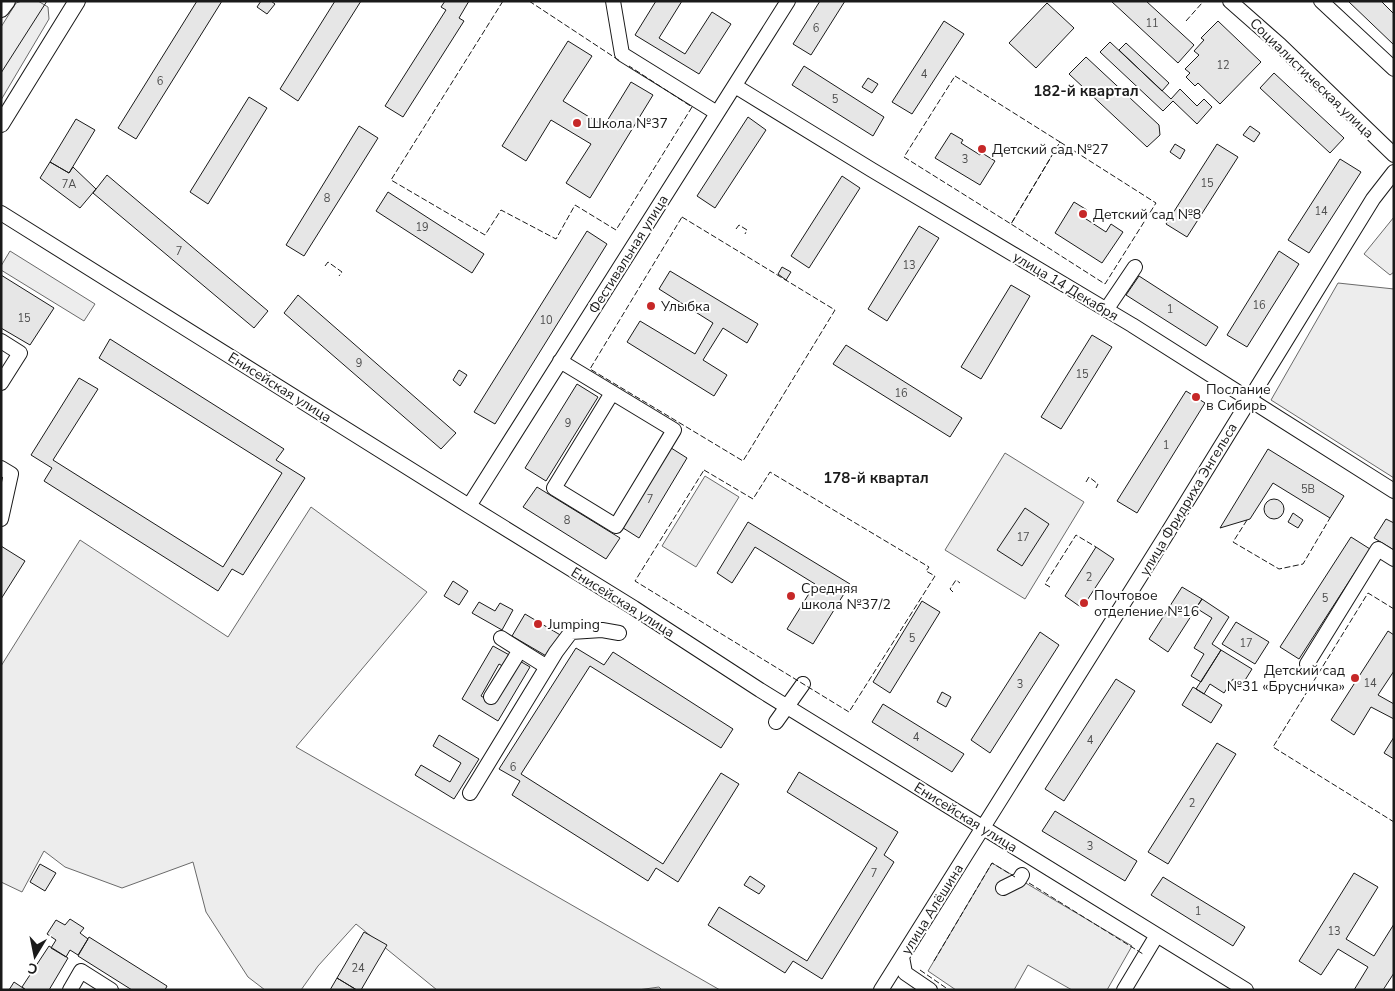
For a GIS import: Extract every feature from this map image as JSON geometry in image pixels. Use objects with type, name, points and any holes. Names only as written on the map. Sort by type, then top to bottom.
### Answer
[{"type":"main road","points":[[1,9],[6,1]]},
{"type":"main road","points":[[1,124],[72,3]]},
{"type":"street","points":[[613,1],[622,54],[717,112]]},
{"type":"street","name":"Фестивальная улица","points":[[468,506],[788,1]]},
{"type":"street","name":"Социалистическая улица","points":[[1230,1],[1280,45],[1394,155]]},
{"type":"street","points":[[1321,1],[1394,69]]},
{"type":"street","name":"улица 14 Декабря","points":[[735,86],[1106,310],[1394,491]]},
{"type":"street","name":"улица Фридриха Энгельса","points":[[982,827],[1165,537],[1373,199],[1394,172]]},
{"type":"street","name":"Енисейская улица","points":[[1,213],[787,706],[1246,990]]},
{"type":"street","points":[[1106,310],[1135,267]]},
{"type":"street","points":[[1,341],[20,353],[1,383]]},
{"type":"street","points":[[560,361],[674,430],[616,526],[554,488],[612,393]]},
{"type":"street","points":[[1,468],[11,474],[2,517]]},
{"type":"street","points":[[1307,664],[1378,549],[1394,559]]},
{"type":"street","points":[[470,793],[570,632],[602,630],[620,633]]},
{"type":"street","points":[[502,638],[547,667]]},
{"type":"street","points":[[491,698],[520,650]]},
{"type":"street","points":[[776,722],[803,684]]},
{"type":"street","name":"улица Алёшина","points":[[881,990],[982,827]]},
{"type":"street","points":[[1003,888],[1019,880],[1022,875]]},
{"type":"street","points":[[1124,990],[1157,935]]},
{"type":"street","points":[[902,957],[905,973],[916,985],[930,990]]},
{"type":"street","points":[[70,990],[81,971],[111,990]]},
{"type":"shaded area","points":[[38,1],[48,7],[49,19],[1,100],[1,27],[16,3]]},
{"type":"shaded area","points":[[1394,217],[1394,272],[1390,275],[1364,254]]},
{"type":"shaded area","points":[[10,251],[95,304],[84,321],[1,270],[1,266]]},
{"type":"shaded area","points":[[1338,283],[1394,289],[1394,478],[1271,400]]},
{"type":"shaded area","points":[[1005,453],[1084,502],[1025,599],[945,550]]},
{"type":"shaded area","points":[[705,476],[739,497],[696,567],[662,546]]},
{"type":"shaded area","points":[[311,507],[427,592],[296,747],[720,990],[662,990],[659,987],[638,990],[437,990],[356,924],[318,966],[301,990],[265,990],[248,977],[206,912],[193,862],[122,888],[65,867],[44,851],[22,892],[1,882],[1,666],[80,540],[228,637]]},
{"type":"shaded area","points":[[992,863],[1132,946],[1107,990],[1072,990],[1028,965],[1014,990],[956,990],[928,971]]},
{"type":"building","points":[[197,1],[222,1],[136,139],[118,128]]},
{"type":"building","points":[[261,1],[271,1],[275,4],[267,14],[257,7]]},
{"type":"building","points":[[335,1],[361,1],[298,101],[280,89]]},
{"type":"building","points":[[445,1],[469,1],[459,18],[464,21],[403,117],[385,106],[446,10],[441,7]]},
{"type":"building","points":[[656,1],[682,1],[659,38],[685,54],[712,12],[731,24],[699,74],[635,35]]},
{"type":"building","points":[[820,1],[845,1],[811,55],[793,44]]},
{"type":"building","points":[[1111,1],[1146,1],[1194,45],[1178,63]]},
{"type":"building","points":[[1348,1],[1381,1],[1394,14],[1394,45]]},
{"type":"building","points":[[1047,3],[1074,28],[1036,68],[1009,43]]},
{"type":"building","points":[[944,21],[964,34],[912,114],[892,102]]},
{"type":"building","points":[[1218,21],[1261,62],[1220,104],[1198,83],[1195,86],[1186,77],[1190,73],[1185,69],[1199,55],[1194,51],[1204,40],[1201,38]]},
{"type":"building","name":"Школа №37","points":[[568,41],[592,56],[563,101],[604,126],[631,82],[653,95],[590,198],[566,183],[591,144],[551,120],[526,161],[502,146]]},
{"type":"building","points":[[1110,42],[1171,99],[1180,89],[1197,106],[1204,99],[1212,107],[1197,124],[1173,101],[1163,111],[1100,52]]},
{"type":"building","points":[[1126,43],[1169,83],[1162,91],[1119,50]]},
{"type":"building","points":[[1086,57],[1159,125],[1160,135],[1147,147],[1069,74]]},
{"type":"building","points":[[804,66],[884,117],[873,136],[792,85]]},
{"type":"building","points":[[1274,73],[1344,138],[1330,153],[1260,88]]},
{"type":"building","points":[[868,78],[878,84],[872,93],[862,87]]},
{"type":"building","points":[[249,97],[267,108],[208,204],[190,192]]},
{"type":"building","points":[[748,117],[766,130],[715,208],[697,196]]},
{"type":"building","points":[[76,119],[95,130],[69,173],[50,162]]},
{"type":"building","points":[[359,126],[378,138],[304,256],[286,245]]},
{"type":"building","points":[[1250,126],[1260,133],[1254,142],[1243,135]]},
{"type":"building","points":[[951,133],[963,140],[961,143],[980,155],[982,153],[995,161],[980,185],[935,158]]},
{"type":"building","points":[[1175,144],[1185,150],[1180,159],[1170,152]]},
{"type":"building","points":[[1217,144],[1238,157],[1187,237],[1166,224]]},
{"type":"building","points":[[1340,159],[1361,172],[1309,253],[1288,240]]},
{"type":"building","points":[[50,162],[69,173],[73,167],[96,189],[80,208],[40,178]]},
{"type":"building","points":[[107,175],[268,311],[254,328],[93,193]]},
{"type":"building","points":[[842,176],[860,188],[809,268],[791,256]]},
{"type":"building","points":[[388,192],[484,254],[472,273],[376,211]]},
{"type":"building","points":[[1074,202],[1087,210],[1083,217],[1106,232],[1111,224],[1123,232],[1102,263],[1055,233]]},
{"type":"building","points":[[919,226],[939,238],[887,321],[868,309]]},
{"type":"building","points":[[587,231],[607,244],[495,424],[474,412]]},
{"type":"building","points":[[1279,251],[1299,264],[1247,347],[1227,335]]},
{"type":"building","points":[[782,267],[791,272],[786,280],[778,274]]},
{"type":"building","points":[[670,271],[758,324],[747,343],[723,328],[703,360],[727,375],[714,396],[627,342],[640,321],[695,354],[713,323],[659,289]]},
{"type":"building","points":[[1,275],[54,308],[30,345],[1,328]]},
{"type":"building","points":[[1139,276],[1218,327],[1206,346],[1126,295]]},
{"type":"building","points":[[1011,285],[1030,296],[981,379],[961,367]]},
{"type":"building","points":[[298,295],[456,433],[441,449],[284,313]]},
{"type":"building","points":[[1092,335],[1112,347],[1061,429],[1041,417]]},
{"type":"building","points":[[110,339],[284,449],[276,460],[305,478],[243,575],[232,569],[218,591],[44,481],[52,468],[31,455],[79,378],[98,389],[53,460],[223,567],[282,473],[99,358]]},
{"type":"building","points":[[846,345],[962,418],[950,437],[833,364]]},
{"type":"building","points":[[459,370],[467,375],[460,386],[453,380]]},
{"type":"building","points":[[577,384],[598,397],[546,481],[525,468]]},
{"type":"building","points":[[1186,391],[1205,403],[1137,513],[1117,501]]},
{"type":"building","points":[[668,446],[687,458],[639,538],[620,526]]},
{"type":"building","points":[[1268,449],[1344,496],[1330,518],[1273,483],[1250,519],[1220,528]]},
{"type":"building","points":[[537,487],[620,538],[606,559],[523,507]]},
{"type":"building","points":[[1274,499],[1281,502],[1284,509],[1281,516],[1274,519],[1267,516],[1264,509],[1267,502]]},
{"type":"building","points":[[1025,508],[1049,524],[1022,566],[997,550]]},
{"type":"building","points":[[1293,513],[1303,520],[1298,528],[1288,522]]},
{"type":"building","points":[[1386,519],[1394,523],[1394,550],[1374,538]]},
{"type":"building","name":"Средняя школа №37/2","points":[[748,522],[850,584],[813,644],[787,629],[815,584],[755,547],[732,583],[717,573]]},
{"type":"building","points":[[1351,537],[1370,549],[1299,659],[1280,647]]},
{"type":"building","points":[[1,546],[25,561],[1,599]]},
{"type":"building","points":[[1096,547],[1114,559],[1082,608],[1065,596]]},
{"type":"building","points":[[453,581],[468,591],[459,605],[444,596]]},
{"type":"building","points":[[1182,587],[1202,599],[1168,652],[1149,639]]},
{"type":"building","points":[[1202,599],[1229,617],[1212,644],[1221,650],[1201,682],[1191,676],[1204,654],[1194,648],[1212,618],[1196,608]]},
{"type":"building","points":[[922,601],[940,612],[890,693],[873,682]]},
{"type":"building","points":[[479,602],[495,611],[500,603],[513,610],[502,630],[472,613]]},
{"type":"building","points":[[525,614],[562,636],[548,657],[512,636]]},
{"type":"building","points":[[1236,622],[1269,642],[1255,664],[1222,644]]},
{"type":"building","points":[[1388,631],[1394,635],[1394,671],[1378,695],[1394,704],[1394,719],[1371,707],[1354,735],[1331,720]]},
{"type":"building","points":[[1040,632],[1059,645],[990,753],[971,740]]},
{"type":"building","points":[[493,646],[513,657],[506,668],[499,664],[481,696],[493,703],[518,660],[530,667],[498,721],[462,699]]},
{"type":"building","points":[[576,648],[604,665],[613,652],[733,729],[721,748],[590,666],[521,774],[663,864],[721,773],[739,784],[678,882],[656,868],[648,881],[512,795],[520,781],[499,769]]},
{"type":"building","points":[[1221,650],[1252,669],[1242,685],[1233,679],[1224,693],[1210,684],[1204,694],[1196,689]]},
{"type":"building","points":[[1116,679],[1135,691],[1064,801],[1045,789]]},
{"type":"building","points":[[1193,687],[1222,705],[1211,723],[1182,705]]},
{"type":"building","points":[[942,692],[951,697],[946,707],[937,702]]},
{"type":"building","points":[[883,704],[964,754],[952,772],[872,722]]},
{"type":"building","points":[[439,735],[479,759],[454,799],[415,775],[421,765],[450,782],[461,763],[433,746]]},
{"type":"building","points":[[1394,737],[1394,759],[1384,753]]},
{"type":"building","points":[[1217,743],[1236,754],[1168,864],[1148,852]]},
{"type":"building","points":[[799,772],[898,832],[884,855],[894,862],[822,979],[793,961],[785,973],[708,925],[719,907],[807,961],[877,848],[787,792]]},
{"type":"building","points":[[1055,811],[1137,861],[1125,881],[1042,831]]},
{"type":"building","points":[[40,864],[56,873],[45,891],[30,882]]},
{"type":"building","points":[[1354,873],[1378,887],[1346,939],[1374,956],[1394,924],[1394,973],[1383,990],[1354,990],[1368,967],[1338,949],[1321,975],[1299,961]]},
{"type":"building","points":[[750,876],[765,886],[759,894],[744,885]]},
{"type":"building","points":[[1163,877],[1245,927],[1233,946],[1151,895]]},
{"type":"building","points":[[70,919],[84,928],[80,933],[88,939],[78,955],[70,950],[66,957],[51,948],[56,940],[47,934],[56,920],[65,925]]},
{"type":"building","points":[[364,932],[387,945],[361,990],[357,990],[337,978]]},
{"type":"building","points":[[89,937],[167,986],[165,990],[132,990],[78,956]]},
{"type":"building","points":[[49,946],[68,958],[49,990],[26,990],[22,987]]},
{"type":"building","points":[[337,978],[355,989],[330,990]]},
{"type":"building","points":[[14,982],[26,990],[9,990]]},
{"type":"tram line","points":[[1,73],[47,1]]},
{"type":"fence","points":[[503,1],[391,180],[485,235],[501,210],[556,239],[575,205],[616,230],[692,107],[629,66]]},
{"type":"fence","points":[[529,1],[620,61]]},
{"type":"fence","points":[[1186,21],[1202,3],[1200,1]]},
{"type":"fence","points":[[955,76],[1060,142],[1011,224],[904,157],[955,76]]},
{"type":"fence","points":[[1060,142],[1156,203],[1105,284],[1011,224],[1060,142]]},
{"type":"fence","points":[[682,217],[835,310],[743,461],[590,369],[682,217]]},
{"type":"fence","points":[[736,229],[739,225],[747,230],[745,234]]},
{"type":"fence","points":[[325,266],[328,262],[342,272],[339,276]]},
{"type":"fence","points":[[704,470],[753,499],[770,472],[929,567],[926,571],[935,576],[849,712],[635,581],[704,470]]},
{"type":"fence","points":[[1086,482],[1089,477],[1098,484],[1096,488]]},
{"type":"fence","points":[[1247,520],[1233,542],[1279,569],[1303,564],[1330,518]]},
{"type":"fence","points":[[1050,587],[1045,584],[1076,535],[1096,547]]},
{"type":"fence","points":[[953,592],[950,589],[956,580],[960,583]]},
{"type":"fence","points":[[1394,609],[1368,593],[1273,747],[1394,822]]},
{"type":"fence","points":[[934,961],[992,863],[1015,877]]},
{"type":"fence","points":[[1029,883],[1143,954]]},
{"type":"fence","points":[[920,970],[949,990]]},
{"type":"place","name":"Школа №37","points":[[577,123]]},
{"type":"place","name":"Детский сад №27","points":[[982,149]]},
{"type":"place","name":"Детский сад №8","points":[[1083,214]]},
{"type":"place","name":"Улыбка","points":[[651,306]]},
{"type":"place","name":"Послание в Сибирь","points":[[1196,397]]},
{"type":"place","name":"Средняя школа №37/2","points":[[791,596]]},
{"type":"place","name":"Почтовое отделение №16","points":[[1084,603]]},
{"type":"place","name":"Jumping","points":[[538,624]]},
{"type":"place","name":"Детский сад №31 «Брусничка»","points":[[1355,678]]},
{"type":"district","name":"182-й квартал","points":[[1086,91]]},
{"type":"district","name":"178-й квартал","points":[[876,478]]}]
